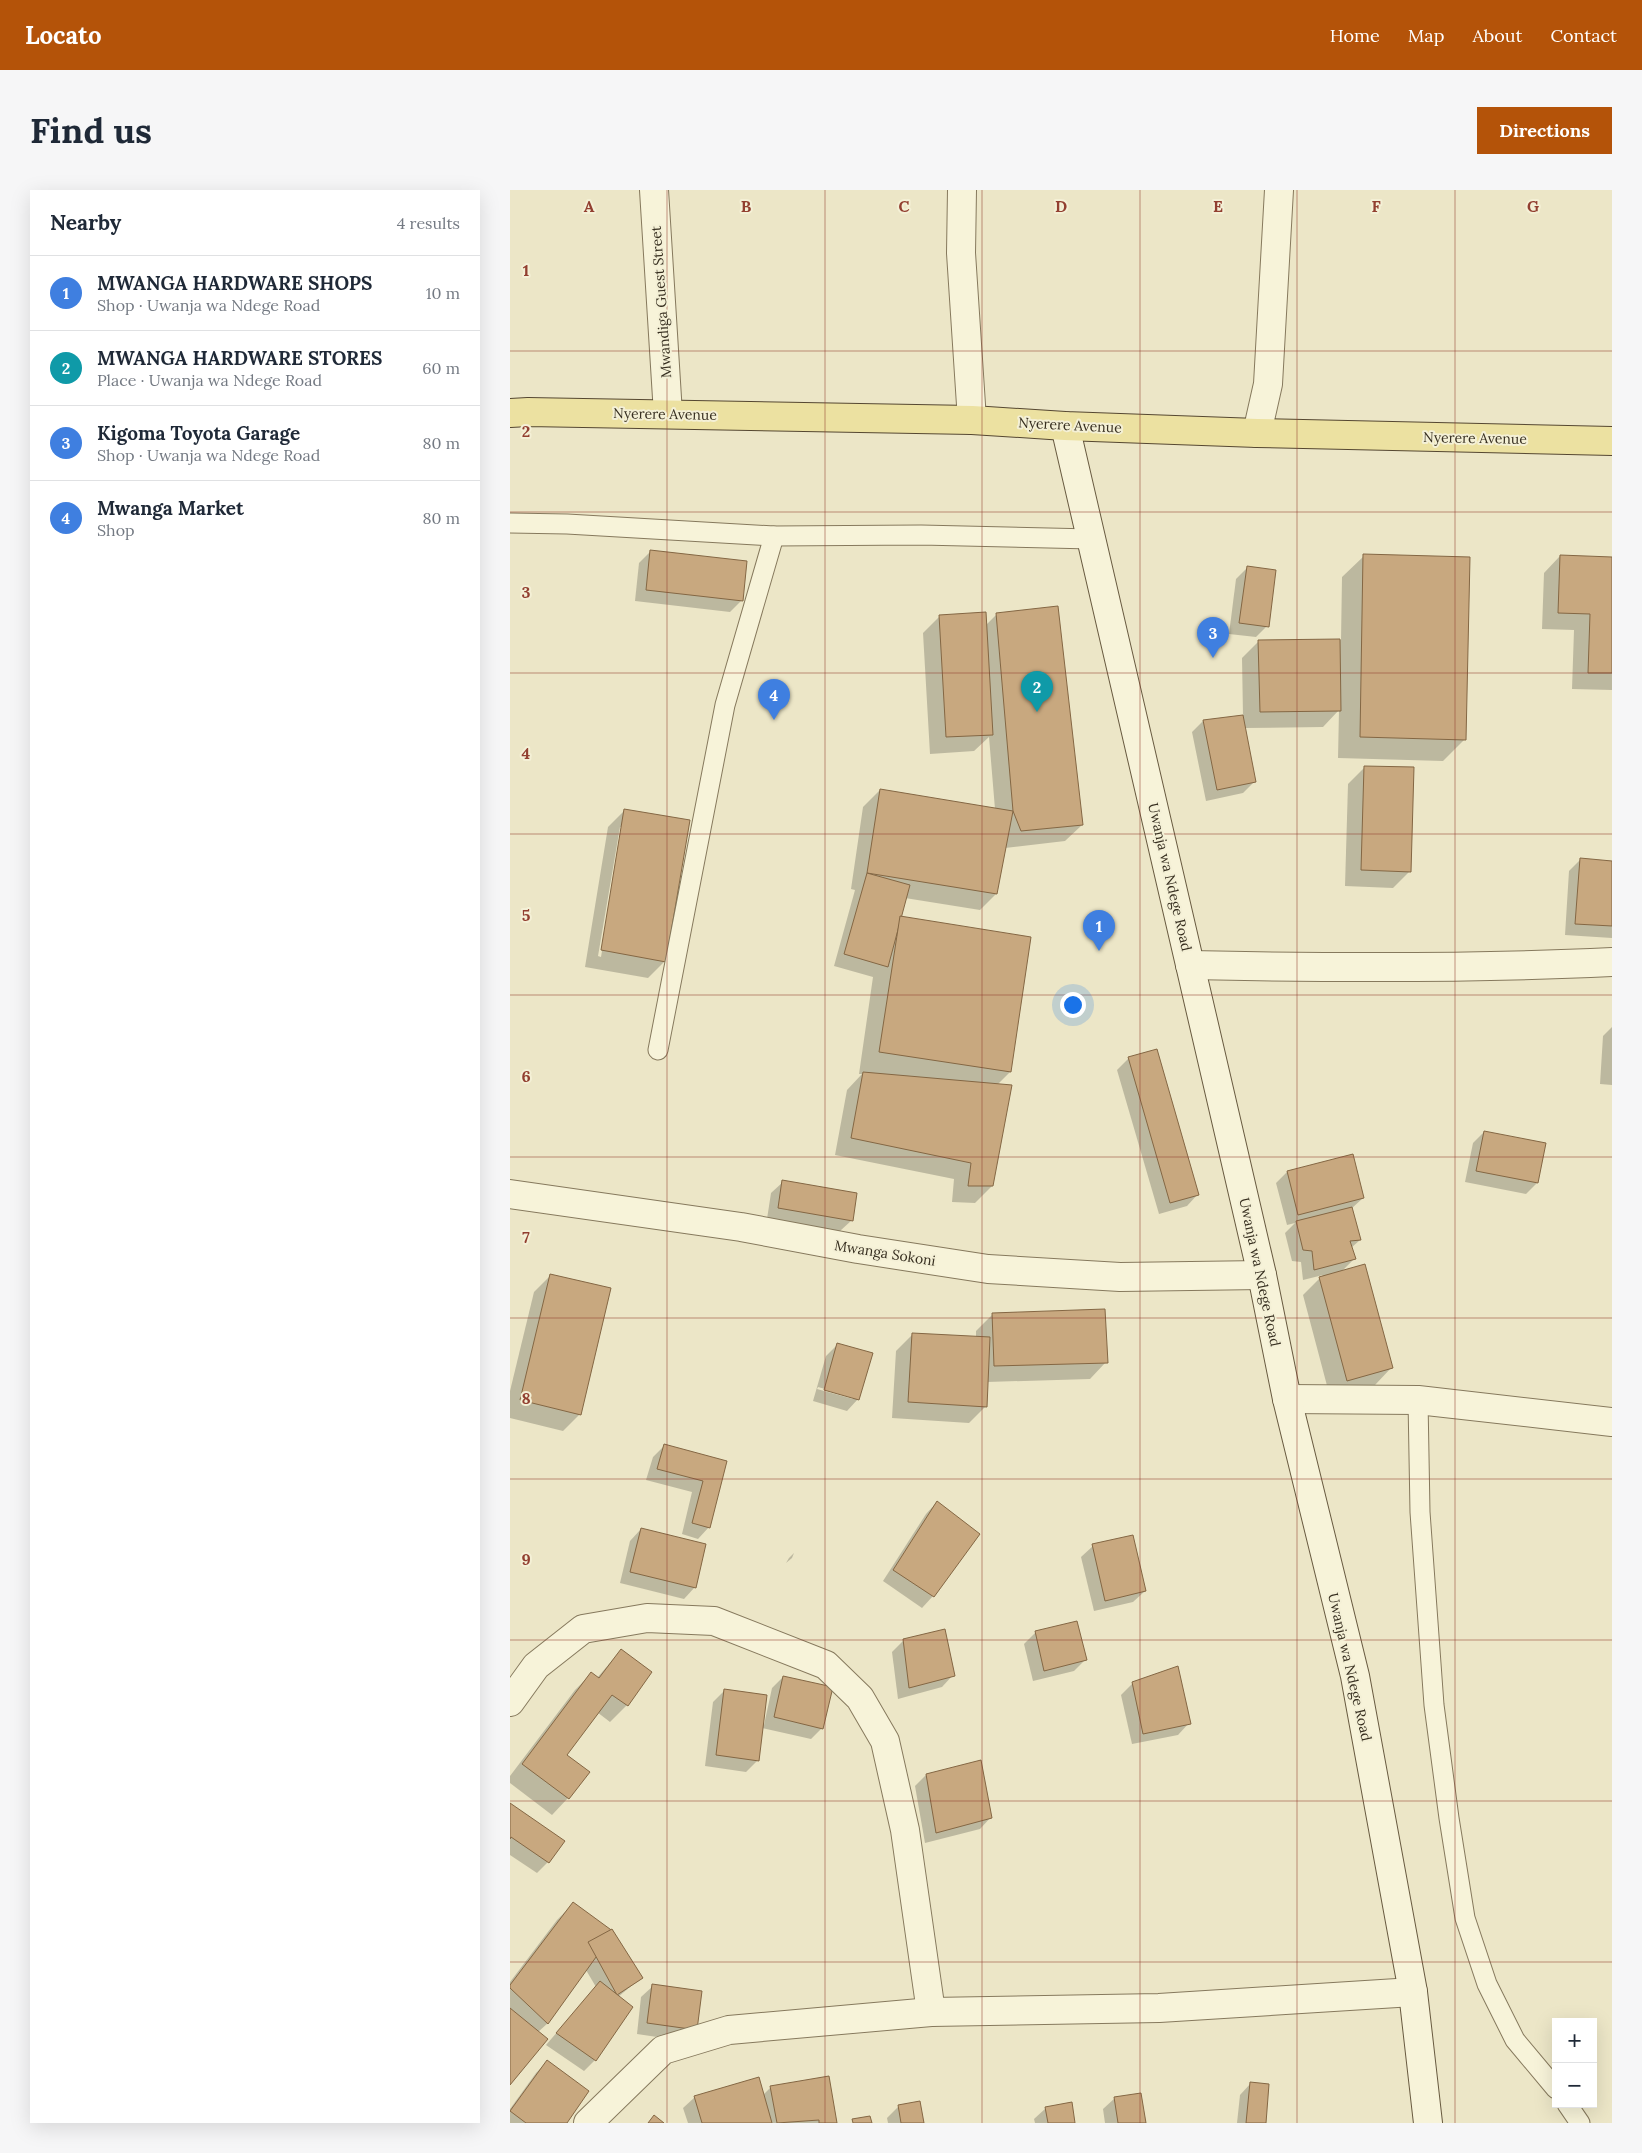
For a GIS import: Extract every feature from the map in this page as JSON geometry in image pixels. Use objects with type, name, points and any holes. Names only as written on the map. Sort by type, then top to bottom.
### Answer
[{"type":"main road","name":"Nyerere Avenue","points":[[516,410],[972,420],[1064,426],[1257,433],[1612,441]]},
{"type":"street","name":"Mwandiga Guest Street","points":[[654,190],[668,414]]},
{"type":"street","points":[[962,190],[961,253],[972,420]]},
{"type":"street","points":[[1257,433],[1268,384],[1279,190]]},
{"type":"street","name":"Uwanja wa Ndege Road","points":[[1064,426],[1092,539],[1262,1275],[1287,1399],[1355,1676],[1413,1992],[1428,2123]]},
{"type":"street","points":[[1190,965],[1407,968],[1525,967],[1612,962]]},
{"type":"street","name":"Mwanga Sokoni","points":[[510,1194],[741,1227],[858,1249],[988,1269],[1120,1277],[1262,1275]]},
{"type":"street","points":[[1287,1399],[1418,1400],[1612,1422]]},
{"type":"street","points":[[510,1702],[536,1666],[583,1629],[647,1618],[714,1621],[826,1665],[860,1698],[885,1741],[906,1830],[931,2012]]},
{"type":"street","points":[[588,2123],[663,2050],[729,2030],[931,2012],[1159,2008],[1413,1992]]},
{"type":"lane","points":[[510,523],[567,524],[774,536],[921,535],[1092,539]]},
{"type":"lane","points":[[658,1050],[726,705],[774,536]]},
{"type":"lane","points":[[1418,1400],[1420,1512],[1434,1705],[1465,1918],[1487,1984],[1515,2040],[1552,2084]]},
{"type":"lane","points":[[1570,2108],[1580,2123]]},
{"type":"building","points":[[650,550],[747,561],[743,601],[646,590]]},
{"type":"building","points":[[1363,554],[1470,557],[1466,740],[1360,737]]},
{"type":"building","points":[[1560,555],[1612,557],[1612,673],[1588,673],[1590,614],[1558,613]]},
{"type":"building","points":[[1247,566],[1276,570],[1269,627],[1239,623]]},
{"type":"building","points":[[1058,606],[1083,825],[1021,831],[1013,811],[996,613]]},
{"type":"building","points":[[986,612],[993,735],[946,737],[939,615]]},
{"type":"building","points":[[1340,639],[1341,711],[1260,712],[1258,640]]},
{"type":"building","points":[[1243,715],[1256,782],[1217,790],[1203,720]]},
{"type":"building","points":[[1364,766],[1414,767],[1411,872],[1361,870]]},
{"type":"building","points":[[880,789],[1013,811],[997,894],[867,873]]},
{"type":"building","points":[[624,809],[690,820],[666,962],[601,950]]},
{"type":"building","points":[[1580,858],[1612,861],[1612,926],[1575,924]]},
{"type":"building","points":[[867,873],[910,885],[888,967],[844,954]]},
{"type":"building","points":[[900,916],[1031,937],[1011,1072],[879,1052]]},
{"type":"building","points":[[1157,1049],[1199,1195],[1170,1203],[1128,1057]]},
{"type":"building","points":[[863,1072],[1012,1085],[993,1186],[968,1186],[971,1163],[851,1138]]},
{"type":"building","points":[[1484,1131],[1546,1143],[1538,1183],[1476,1171]]},
{"type":"building","points":[[1353,1154],[1364,1198],[1298,1215],[1287,1171]]},
{"type":"building","points":[[782,1180],[857,1193],[853,1221],[778,1208]]},
{"type":"building","points":[[1352,1207],[1361,1240],[1350,1241],[1356,1259],[1314,1270],[1312,1251],[1303,1250],[1296,1221]]},
{"type":"building","points":[[1365,1264],[1393,1368],[1347,1381],[1319,1277]]},
{"type":"building","points":[[550,1274],[611,1288],[581,1415],[520,1400]]},
{"type":"building","points":[[1105,1309],[1108,1363],[994,1366],[992,1313]]},
{"type":"building","points":[[912,1333],[990,1337],[987,1407],[908,1402]]},
{"type":"building","points":[[837,1343],[873,1353],[859,1400],[824,1390]]},
{"type":"building","points":[[664,1444],[727,1461],[710,1528],[692,1523],[703,1481],[657,1469]]},
{"type":"building","points":[[937,1501],[980,1534],[934,1597],[893,1570]]},
{"type":"building","points":[[641,1528],[706,1544],[696,1588],[630,1572]]},
{"type":"building","points":[[1133,1535],[1146,1591],[1105,1601],[1092,1544]]},
{"type":"building","points":[[1077,1621],[1087,1660],[1044,1671],[1035,1631]]},
{"type":"building","points":[[945,1629],[955,1676],[909,1688],[903,1639]]},
{"type":"building","points":[[621,1649],[652,1672],[628,1706],[612,1695],[567,1755],[590,1772],[569,1799],[522,1764],[591,1672],[599,1678]]},
{"type":"building","points":[[1178,1666],[1191,1724],[1143,1734],[1132,1682]]},
{"type":"building","points":[[783,1676],[833,1687],[823,1729],[774,1717]]},
{"type":"building","points":[[724,1689],[767,1695],[759,1761],[716,1755]]},
{"type":"building","points":[[981,1760],[992,1818],[936,1833],[926,1774]]},
{"type":"building","points":[[510,1803],[565,1841],[549,1863],[511,1837],[510,1839]]},
{"type":"building","points":[[573,1902],[614,1932],[548,2024],[510,1988],[510,1985]]},
{"type":"building","points":[[612,1929],[643,1978],[617,1995],[588,1942]]},
{"type":"building","points":[[600,1981],[633,2007],[596,2061],[556,2033]]},
{"type":"building","points":[[652,1984],[702,1991],[697,2030],[647,2023]]},
{"type":"building","points":[[510,2008],[548,2039],[510,2085]]},
{"type":"building","points":[[547,2060],[589,2091],[567,2123],[526,2123],[510,2111]]},
{"type":"building","points":[[829,2076],[837,2123],[819,2123],[819,2120],[777,2123],[770,2086]]},
{"type":"building","points":[[759,2077],[772,2123],[702,2123],[694,2096]]},
{"type":"building","points":[[1250,2082],[1269,2084],[1266,2123],[1246,2123]]},
{"type":"building","points":[[1141,2093],[1146,2123],[1118,2123],[1114,2097]]},
{"type":"building","points":[[920,2101],[924,2123],[901,2123],[898,2105]]},
{"type":"building","points":[[1072,2102],[1075,2123],[1048,2123],[1045,2107]]},
{"type":"building","points":[[654,2115],[664,2123],[648,2123]]},
{"type":"building","points":[[870,2116],[872,2123],[853,2123],[852,2119]]},
{"type":"place","name":"Kigoma Toyota Garage","points":[[1213,658]]},
{"type":"place","name":"MWANGA HARDWARE STORES","points":[[1037,712]]},
{"type":"place","name":"Mwanga Market","points":[[774,720]]},
{"type":"place","name":"MWANGA HARDWARE SHOPS","points":[[1099,951]]}]
